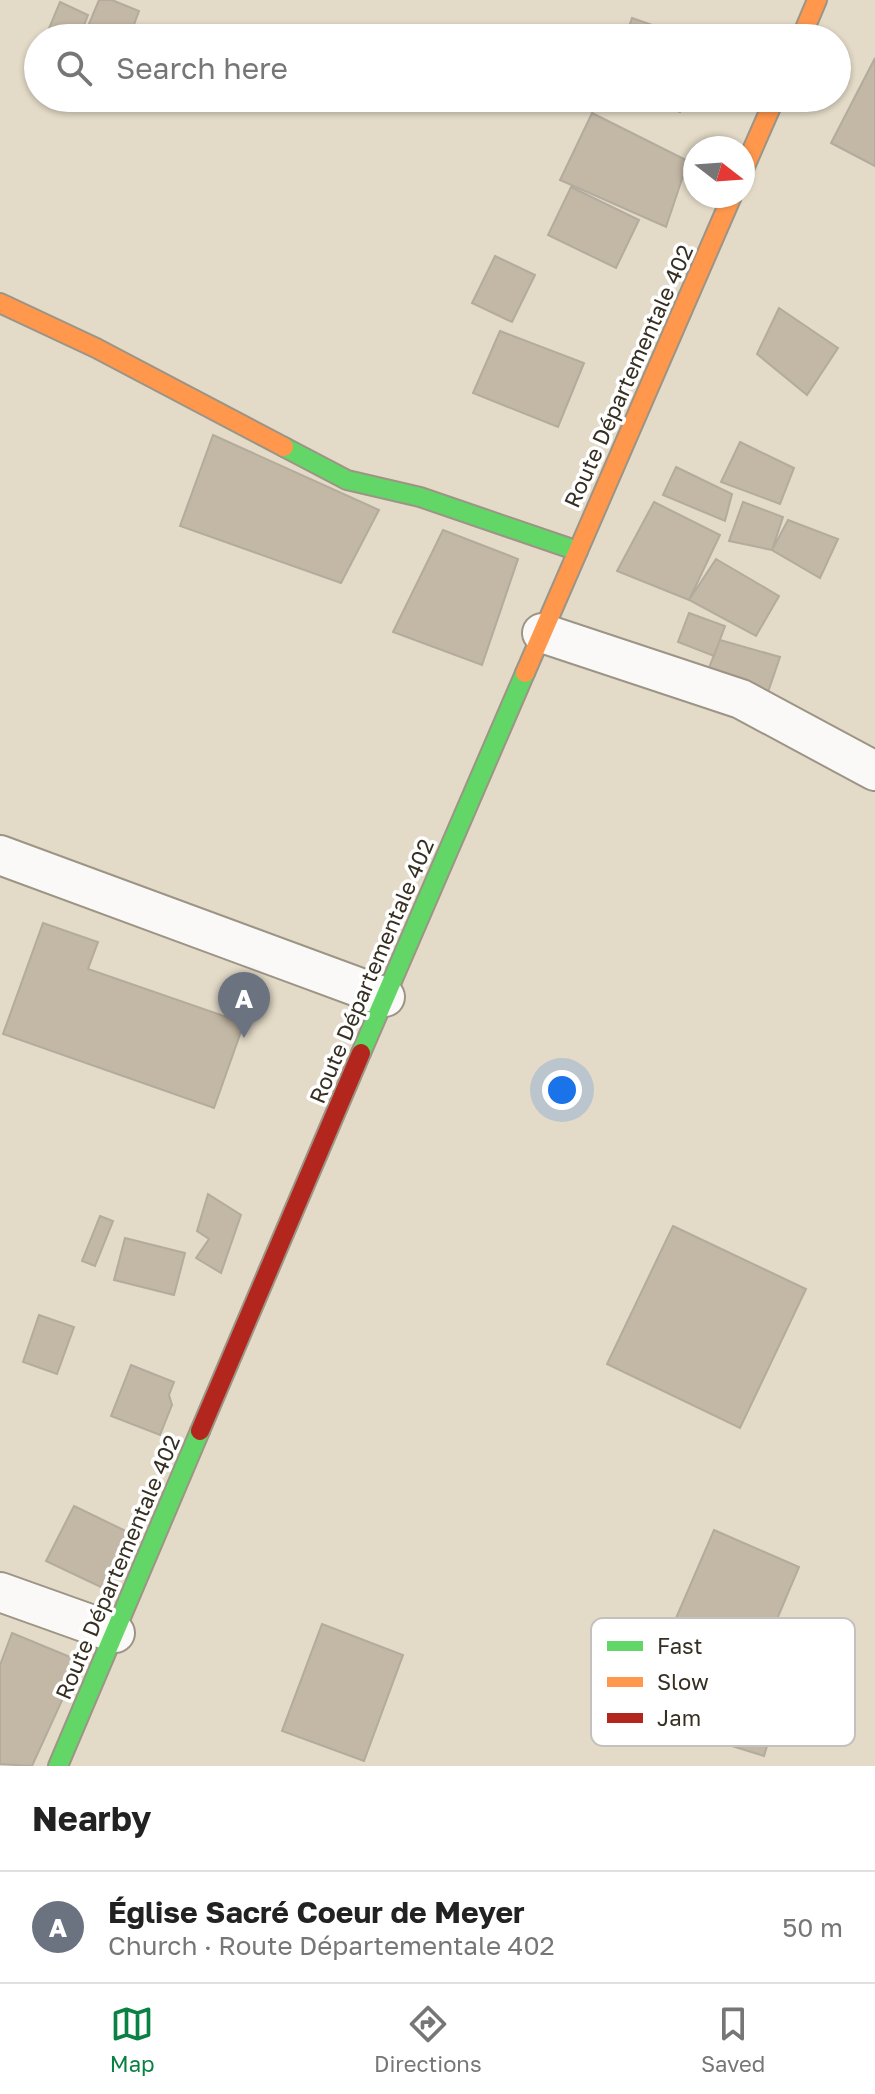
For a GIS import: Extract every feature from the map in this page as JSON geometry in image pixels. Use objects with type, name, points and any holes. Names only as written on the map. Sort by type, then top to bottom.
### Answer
[{"type":"main road","points":[[807,24],[817,0]]},
{"type":"main road","points":[[755,144],[769,112]]},
{"type":"main road","name":"Route Départementale 402","points":[[58,1766],[385,997],[727,208]]},
{"type":"main road","points":[[0,303],[96,348],[347,480],[420,497],[578,551]]},
{"type":"street","points":[[542,633],[741,699],[875,771]]},
{"type":"street","points":[[0,855],[385,997]]},
{"type":"street","points":[[0,1592],[115,1633]]},
{"type":"building","points":[[99,0],[112,0],[139,11],[134,24],[89,24]]},
{"type":"building","points":[[60,2],[88,15],[84,24],[51,24]]},
{"type":"building","points":[[632,18],[649,24],[630,24]]},
{"type":"building","points":[[875,58],[875,166],[831,143],[847,112],[851,112],[851,104]]},
{"type":"building","points":[[592,113],[683,158],[683,176],[666,227],[560,180]]},
{"type":"building","points":[[571,187],[639,220],[616,268],[548,235]]},
{"type":"building","points":[[495,256],[535,275],[512,322],[472,303]]},
{"type":"building","points":[[779,308],[838,348],[807,395],[757,354]]},
{"type":"building","points":[[500,331],[584,363],[558,427],[473,393]]},
{"type":"building","points":[[213,435],[379,510],[341,583],[180,526]]},
{"type":"building","points":[[740,442],[794,468],[780,504],[721,482]]},
{"type":"building","points":[[676,467],[732,494],[725,521],[663,495]]},
{"type":"building","points":[[654,502],[720,535],[689,600],[617,571]]},
{"type":"building","points":[[743,502],[783,517],[772,550],[729,541]]},
{"type":"building","points":[[788,520],[838,539],[820,578],[772,550]]},
{"type":"building","points":[[443,530],[518,559],[482,665],[393,632]]},
{"type":"building","points":[[716,559],[779,596],[756,636],[689,600]]},
{"type":"building","points":[[689,613],[725,626],[714,656],[678,642]]},
{"type":"building","points":[[720,640],[780,657],[766,698],[705,678]]},
{"type":"building","points":[[43,923],[98,942],[88,969],[244,1023],[214,1108],[3,1034]]},
{"type":"building","points":[[208,1194],[241,1215],[221,1273],[196,1258],[209,1239],[197,1231]]},
{"type":"building","points":[[100,1216],[113,1221],[95,1266],[82,1261]]},
{"type":"building","points":[[673,1226],[806,1289],[740,1428],[607,1364]]},
{"type":"building","points":[[125,1238],[185,1253],[174,1295],[114,1280]]},
{"type":"building","points":[[39,1315],[74,1327],[57,1374],[23,1362]]},
{"type":"building","points":[[131,1365],[174,1382],[169,1395],[172,1405],[160,1435],[111,1416]]},
{"type":"building","points":[[74,1506],[134,1535],[107,1590],[46,1561]]},
{"type":"building","points":[[714,1530],[799,1567],[777,1618],[676,1618]]},
{"type":"building","points":[[322,1624],[403,1655],[364,1761],[282,1731]]},
{"type":"building","points":[[12,1633],[80,1661],[32,1766],[0,1764],[0,1665]]},
{"type":"building","points":[[732,1746],[767,1746],[764,1756]]},
{"type":"traffic: fast","points":[[284,447],[347,480],[420,497],[578,551]]},
{"type":"traffic: fast","points":[[361,1053],[525,673]]},
{"type":"traffic: fast","points":[[58,1766],[200,1431]]},
{"type":"traffic: slow","points":[[807,24],[817,0]]},
{"type":"traffic: slow","points":[[755,144],[769,112]]},
{"type":"traffic: slow","points":[[525,673],[727,208]]},
{"type":"traffic: slow","points":[[0,303],[96,348],[284,447]]},
{"type":"traffic: jam","points":[[200,1431],[361,1053]]},
{"type":"place","name":"Église Sacré Coeur de Meyer","points":[[244,1038]]}]
